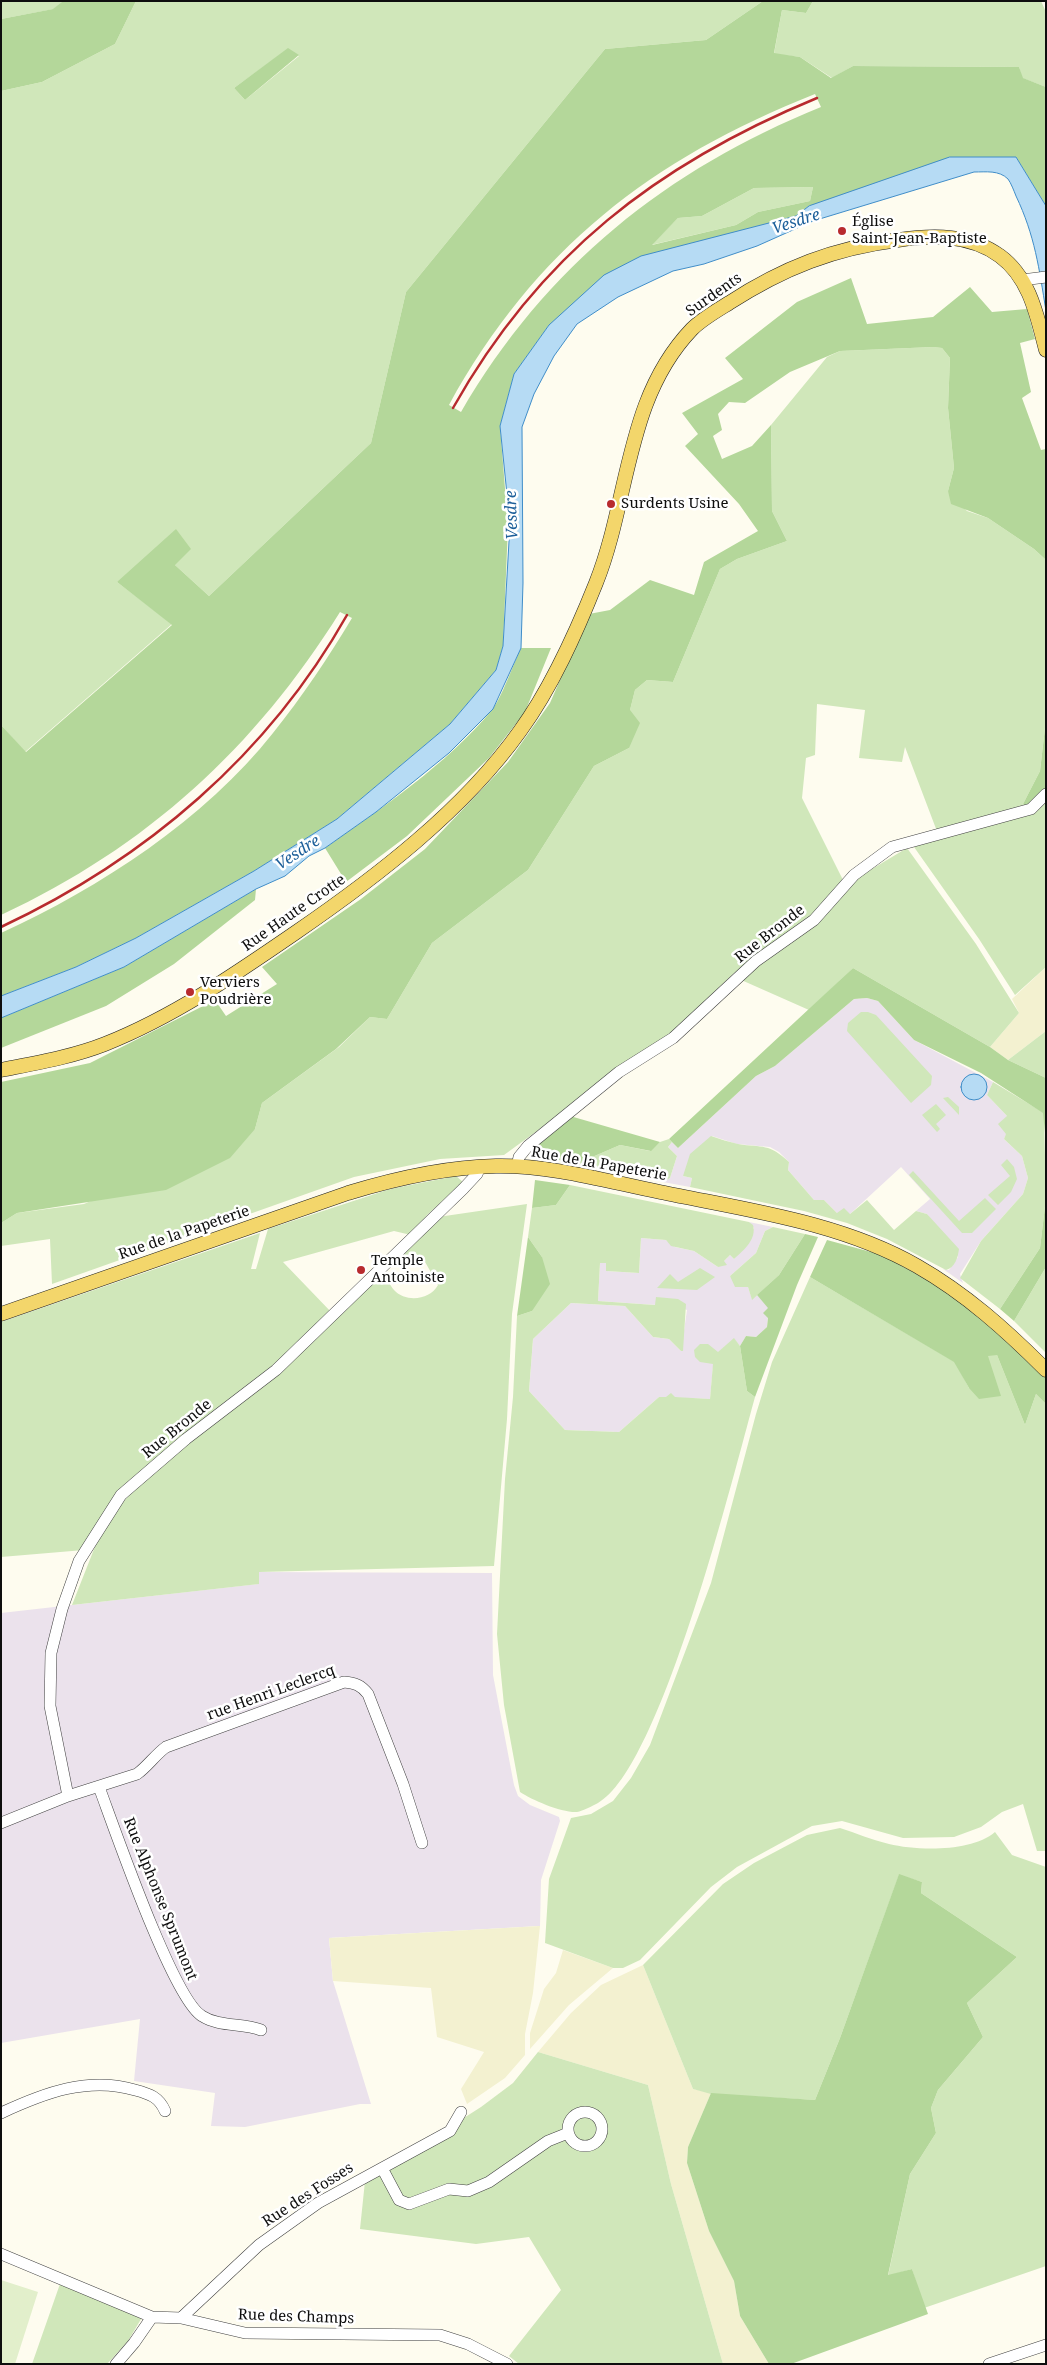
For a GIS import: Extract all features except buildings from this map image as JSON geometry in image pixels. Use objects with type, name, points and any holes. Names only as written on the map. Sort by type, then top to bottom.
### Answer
[{"type":"main road","name":"Surdents","points":[[544,692],[596,582],[610,540],[632,442],[656,381],[672,351],[696,325],[752,288],[784,271],[839,250],[925,236],[949,237],[973,243],[1001,257],[1022,280],[1036,311],[1046,350]]},
{"type":"main road","name":"Rue Haute Crotte","points":[[1,1070],[101,1046],[167,1016],[252,963],[342,901],[431,828],[489,770],[521,730],[544,692]]},
{"type":"main road","name":"Rue de la Papeterie","points":[[1,1314],[348,1193],[397,1178],[447,1169],[518,1167],[575,1174],[754,1212],[857,1239],[916,1265],[955,1290],[1003,1328],[1046,1370]]},
{"type":"street","points":[[1022,280],[1044,278]]},
{"type":"street","name":"Rue Bronde","points":[[518,1167],[519,1157],[528,1146],[619,1072],[673,1038],[756,961],[814,920],[854,875],[885,853],[902,844],[1032,809],[1046,794]]},
{"type":"street","name":"Rue Bronde","points":[[68,1796],[50,1706],[51,1653],[62,1609],[79,1561],[122,1495],[186,1439],[276,1370],[463,1189],[477,1174],[480,1167]]},
{"type":"street","name":"rue Henri Leclercq","points":[[1,1823],[68,1796],[137,1774],[166,1747],[344,1682],[355,1683],[368,1694],[403,1784],[422,1843]]},
{"type":"street","name":"Rue Alphonse Sprumont","points":[[98,1787],[136,1885],[183,1995],[201,2016],[218,2023],[249,2026],[261,2030]]},
{"type":"street","points":[[1,2113],[45,2094],[102,2083],[121,2086],[157,2098],[165,2111]]},
{"type":"street","name":"Rue des Fosses","points":[[181,2318],[259,2245],[318,2203],[450,2131],[461,2112]]},
{"type":"street","points":[[382,2168],[399,2200],[409,2204],[449,2189],[468,2191],[489,2182],[548,2142],[568,2133]]},
{"type":"street","name":"Rue des Champs","points":[[1,2254],[152,2317],[181,2318],[244,2333],[440,2335],[468,2344],[507,2364]]},
{"type":"street","points":[[116,2364],[134,2343],[152,2317]]},
{"type":"street","points":[[989,2364],[1046,2345]]},
{"type":"shaded area","points":[[1046,967],[1046,1031],[1008,1060],[990,1047],[1019,1013],[1012,999]]},
{"type":"shaded area","points":[[867,998],[878,1001],[914,1040],[993,1082],[987,1095],[1007,1116],[1004,1139],[1022,1156],[1028,1178],[1023,1194],[981,1241],[960,1274],[963,1283],[943,1269],[949,1270],[958,1257],[927,1214],[916,1211],[930,1199],[901,1167],[850,1214],[837,1213],[824,1200],[814,1200],[788,1170],[789,1162],[779,1152],[770,1147],[737,1144],[712,1136],[683,1176],[692,1178],[690,1187],[663,1182],[670,1178],[677,1156],[668,1147],[672,1142],[678,1148],[756,1076],[775,1066],[854,999]]},
{"type":"shaded area","points":[[749,1222],[773,1227],[765,1231],[756,1253],[730,1276],[748,1287],[752,1299],[757,1295],[769,1308],[767,1327],[756,1337],[746,1336],[740,1346],[734,1339],[714,1356],[710,1399],[659,1397],[619,1432],[565,1430],[529,1391],[533,1339],[571,1303],[625,1306],[653,1337],[669,1339],[681,1351],[687,1310],[656,1298],[656,1305],[598,1301],[600,1263],[606,1263],[606,1271],[639,1273],[641,1238],[666,1240],[675,1247],[694,1251],[718,1267],[730,1255],[734,1259],[754,1228]]},
{"type":"shaded area","points":[[259,1572],[492,1573],[493,1675],[514,1785],[518,1796],[530,1805],[559,1817],[560,1821],[541,1880],[540,1926],[329,1938],[333,1981],[371,2104],[360,2104],[245,2127],[211,2126],[215,2093],[134,2081],[140,2019],[1,2043],[1,1613],[258,1584]]},
{"type":"shaded area","points":[[540,1926],[533,1993],[525,2034],[525,2055],[505,2078],[467,2104],[461,2089],[484,2052],[437,2037],[431,1988],[333,1981],[329,1938]]},
{"type":"shaded area","points":[[563,1950],[613,1968],[569,2005],[530,2049],[530,2033],[544,1989],[556,1973]]},
{"type":"shaded area","points":[[643,1965],[693,2089],[711,2093],[688,2147],[687,2163],[709,2231],[734,2281],[740,2316],[769,2364],[723,2364],[671,2184],[648,2085],[538,2052],[571,2013],[601,1985]]},
{"type":"green space","points":[[1,1],[63,1],[54,9],[1,19]]},
{"type":"green space","points":[[63,1],[136,1],[115,44],[42,82],[1,91],[1,19],[53,9]]},
{"type":"green space","points":[[136,1],[763,1],[706,40],[605,49],[406,292],[371,443],[209,596],[175,565],[117,582],[172,624],[25,752],[1,725],[1,91],[42,82],[115,44]],"holes":[[[288,49],[299,56],[245,100],[234,88]]]},
{"type":"green space","points":[[763,1],[813,1],[806,13],[782,10],[774,53],[800,57],[831,78],[853,66],[1019,67],[1023,78],[1046,87],[1046,206],[1016,157],[809,206],[796,216],[734,233],[549,325],[514,374],[500,426],[508,526],[503,646],[496,670],[450,724],[337,819],[254,871],[136,938],[76,967],[1,996],[1,933],[76,895],[113,873],[183,822],[216,794],[246,764],[284,719],[334,648],[352,618],[340,612],[307,661],[272,707],[234,750],[193,789],[150,825],[104,858],[54,888],[1,915],[1,725],[26,752],[172,625],[117,582],[176,529],[191,549],[175,565],[209,596],[371,443],[406,292],[605,49],[706,40]],"holes":[[[815,94],[821,107],[765,132],[711,161],[661,193],[615,228],[571,268],[531,312],[495,360],[461,412],[449,405],[483,350],[519,300],[559,255],[603,215],[650,180],[701,148],[756,120]],[[813,187],[810,201],[758,212],[736,225],[652,245],[678,218],[702,216],[754,188]]]},
{"type":"green space","points":[[813,1],[1041,1],[1046,12],[1046,87],[1022,78],[1019,67],[853,66],[832,78],[800,57],[774,54],[782,10],[806,13]]},
{"type":"green space","points":[[288,48],[299,55],[245,100],[234,88]]},
{"type":"green space","points":[[813,187],[810,201],[758,212],[736,225],[651,245],[678,218],[702,216],[754,188]]},
{"type":"green space","points":[[851,278],[867,324],[933,317],[970,287],[992,312],[1027,309],[1035,339],[1020,343],[1031,392],[1022,398],[1041,450],[1046,449],[1046,560],[1034,549],[988,518],[951,504],[948,491],[954,468],[948,408],[950,358],[942,348],[840,351],[790,372],[745,403],[729,402],[718,414],[722,430],[713,436],[722,459],[752,446],[771,425],[772,511],[787,541],[737,559],[720,569],[673,682],[647,680],[635,690],[630,710],[640,723],[629,748],[594,766],[528,870],[432,943],[387,1019],[370,1017],[336,1049],[262,1103],[255,1129],[230,1158],[166,1190],[17,1213],[1,1223],[1,1082],[90,1063],[215,1000],[226,1016],[277,984],[262,967],[361,899],[425,849],[508,762],[550,703],[589,614],[610,610],[650,580],[694,595],[704,562],[758,531],[739,504],[685,446],[698,434],[682,413],[743,379],[725,358],[797,302]]},
{"type":"green space","points":[[942,348],[950,358],[948,408],[954,468],[948,491],[967,511],[988,518],[1034,549],[1046,560],[1046,719],[1040,771],[1023,804],[1026,807],[938,834],[905,747],[902,762],[859,758],[865,710],[817,704],[815,755],[806,758],[802,798],[843,880],[809,919],[733,974],[674,1031],[504,1155],[440,1159],[354,1177],[52,1284],[50,1239],[1,1246],[1,1223],[17,1213],[84,1204],[255,1129],[262,1103],[339,1047],[370,1017],[387,1019],[432,943],[528,870],[594,766],[629,748],[630,710],[635,690],[647,680],[673,682],[720,569],[737,559],[787,541],[772,511],[771,425],[827,357],[840,351]]},
{"type":"green space","points":[[521,648],[551,648],[525,712],[489,758],[407,836],[346,882],[325,848],[413,784],[455,749],[474,730],[496,704]]},
{"type":"green space","points":[[1046,719],[1046,790],[1026,807],[1023,804],[1040,771]]},
{"type":"green space","points":[[1046,798],[1046,967],[1015,995],[979,939],[914,847]]},
{"type":"green space","points":[[907,848],[976,944],[1019,1013],[990,1047],[853,968],[809,1010],[739,979],[847,884]]},
{"type":"green space","points":[[256,889],[255,900],[174,964],[106,1006],[1,1048],[1,1018],[124,967]]},
{"type":"green space","points":[[853,968],[990,1047],[1008,1060],[1046,1078],[1046,1143],[1043,1113],[981,1073],[914,1040],[878,1001],[867,998],[854,999],[775,1066],[756,1076],[678,1148],[669,1139]]},
{"type":"green space","points":[[861,1012],[876,1015],[932,1076],[931,1085],[911,1103],[847,1031],[848,1023]]},
{"type":"green space","points":[[1046,1031],[1046,1078],[1008,1060]]},
{"type":"green space","points":[[993,1082],[1044,1113],[1046,1198],[1040,1248],[1000,1309],[960,1278],[981,1241],[1023,1194],[1028,1178],[1022,1156],[1004,1139],[1006,1134],[998,1124],[1007,1116],[987,1095]]},
{"type":"green space","points":[[948,1097],[959,1107],[959,1115],[943,1098]]},
{"type":"green space","points":[[936,1104],[946,1115],[936,1124],[940,1129],[937,1132],[922,1115]]},
{"type":"green space","points":[[570,1116],[660,1142],[651,1151],[620,1145],[576,1164],[534,1154],[536,1142]]},
{"type":"green space","points":[[711,1136],[738,1144],[765,1147],[776,1152],[789,1162],[788,1170],[814,1200],[824,1200],[837,1213],[844,1208],[850,1214],[867,1200],[894,1230],[916,1211],[927,1214],[959,1249],[956,1262],[946,1270],[887,1239],[847,1223],[804,1211],[690,1187],[692,1178],[683,1176],[690,1154]]},
{"type":"green space","points":[[669,1139],[672,1142],[668,1147],[677,1156],[670,1178],[665,1181],[576,1164],[620,1145],[650,1151],[660,1142]]},
{"type":"green space","points":[[1007,1159],[1014,1167],[1017,1179],[1011,1192],[998,1205],[988,1195],[1010,1176],[1001,1165]]},
{"type":"green space","points":[[913,1171],[959,1221],[985,1198],[996,1209],[972,1233],[962,1233],[909,1175]]},
{"type":"green space","points":[[456,1176],[463,1182],[427,1215],[411,1235],[394,1231],[283,1262],[333,1314],[255,1383],[135,1479],[84,1550],[1,1557],[1,1322],[260,1233],[251,1269],[256,1269],[268,1229],[390,1189]]},
{"type":"green space","points":[[535,1180],[570,1185],[556,1205],[532,1208]]},
{"type":"green space","points":[[570,1185],[749,1222],[753,1225],[754,1230],[749,1244],[742,1252],[734,1259],[730,1255],[724,1261],[727,1265],[718,1267],[694,1251],[671,1246],[666,1240],[641,1238],[639,1273],[606,1271],[606,1263],[600,1263],[598,1301],[655,1305],[656,1297],[678,1299],[686,1304],[683,1351],[669,1339],[653,1337],[625,1306],[571,1303],[533,1339],[529,1391],[565,1430],[619,1432],[659,1397],[666,1397],[671,1393],[675,1397],[710,1399],[713,1364],[700,1362],[695,1357],[694,1350],[700,1344],[708,1344],[718,1352],[734,1338],[740,1346],[747,1391],[755,1397],[713,1550],[692,1616],[670,1680],[646,1736],[622,1779],[598,1803],[577,1812],[547,1805],[520,1792],[504,1705],[497,1634],[505,1479],[513,1397],[517,1316],[532,1311],[542,1257],[528,1237],[532,1208],[556,1205]]},
{"type":"green space","points":[[1046,1198],[1046,1267],[1014,1321],[1000,1309],[1040,1248]]},
{"type":"green space","points":[[527,1204],[512,1314],[507,1419],[494,1566],[259,1572],[259,1584],[72,1605],[100,1534],[124,1501],[147,1476],[385,1272],[393,1288],[405,1297],[424,1297],[434,1290],[438,1285],[424,1260],[415,1253],[405,1257],[401,1254],[438,1217]]},
{"type":"green space","points":[[773,1227],[805,1234],[779,1275],[752,1300],[748,1287],[735,1287],[730,1276],[756,1253],[765,1231]]},
{"type":"green space","points":[[805,1234],[818,1237],[797,1285],[755,1397],[747,1391],[740,1346],[746,1336],[756,1337],[767,1327],[768,1318],[763,1313],[768,1308],[757,1295],[779,1275]]},
{"type":"green space","points":[[528,1237],[542,1257],[550,1284],[532,1311],[517,1316]]},
{"type":"green space","points":[[827,1240],[882,1255],[944,1289],[1002,1334],[1046,1377],[1046,1404],[1036,1394],[1025,1425],[997,1355],[988,1356],[1001,1396],[979,1399],[969,1388],[954,1362],[810,1277]]},
{"type":"green space","points":[[1046,1267],[1046,1353],[1014,1321]]},
{"type":"green space","points":[[700,1268],[715,1277],[697,1290],[657,1288],[670,1274],[678,1282]]},
{"type":"green space","points":[[810,1277],[955,1362],[969,1388],[988,1355],[997,1355],[1025,1425],[1036,1394],[1046,1404],[1046,1851],[1037,1851],[1023,1804],[1002,1812],[981,1827],[954,1837],[903,1838],[842,1821],[812,1826],[737,1867],[711,1887],[640,1960],[623,1968],[613,1968],[545,1943],[549,1879],[571,1818],[591,1814],[613,1801],[631,1778],[650,1745],[711,1583],[756,1414],[772,1362]]},
{"type":"green space","points":[[840,1828],[876,1841],[929,1849],[973,1843],[985,1839],[995,1832],[1012,1855],[1046,1867],[1046,2266],[924,2308],[912,2269],[888,2276],[910,2174],[936,2133],[931,2108],[938,2090],[983,2037],[967,2003],[1017,1957],[921,1893],[922,1882],[899,1875],[840,2038],[815,2100],[711,2094],[693,2089],[643,1965],[723,1884],[754,1863],[807,1835]]},
{"type":"green space","points":[[899,1874],[922,1882],[921,1893],[1017,1957],[967,2003],[983,2037],[938,2090],[931,2108],[936,2133],[910,2174],[888,2275],[912,2269],[928,2314],[791,2364],[769,2364],[740,2316],[734,2281],[709,2231],[687,2163],[688,2147],[711,2093],[815,2100],[840,2038]]},
{"type":"green space","points":[[538,2052],[648,2085],[671,2184],[723,2364],[519,2364],[509,2356],[561,2290],[529,2237],[476,2244],[360,2229],[365,2181],[481,2107],[513,2083]]},
{"type":"green space","points":[[1,2280],[38,2292],[15,2364],[1,2364]]},
{"type":"green space","points":[[61,2281],[144,2314],[128,2341],[107,2364],[32,2364]]},
{"type":"water","name":"Vesdre","points":[[950,157],[1016,157],[1046,206],[1046,311],[1028,225],[1008,179],[1001,174],[974,172],[813,221],[757,246],[704,264],[673,271],[618,297],[577,324],[554,356],[534,394],[522,427],[523,583],[521,648],[493,709],[449,753],[376,812],[325,848],[309,856],[285,876],[256,889],[124,967],[1,1018],[1,996],[76,967],[136,938],[254,871],[337,819],[450,724],[496,670],[503,646],[510,524],[500,426],[514,374],[549,325],[604,275],[641,256],[796,216],[809,206]]},
{"type":"water","points":[[974,1074],[983,1078],[987,1087],[983,1096],[974,1100],[965,1096],[961,1087],[965,1078]]},
{"type":"railway","points":[[453,408],[487,353],[524,304],[564,260],[607,220],[654,185],[705,153],[759,124],[817,98]]},
{"type":"railway","points":[[1,927],[54,900],[105,869],[153,835],[199,798],[241,757],[280,713],[315,666],[347,615]]},
{"type":"place","name":"Église Saint-Jean-Baptiste","points":[[842,231]]},
{"type":"place","name":"Surdents Usine","points":[[611,504]]},
{"type":"place","name":"Verviers Poudrière","points":[[190,992]]},
{"type":"place","name":"Temple Antoiniste","points":[[361,1270]]}]
